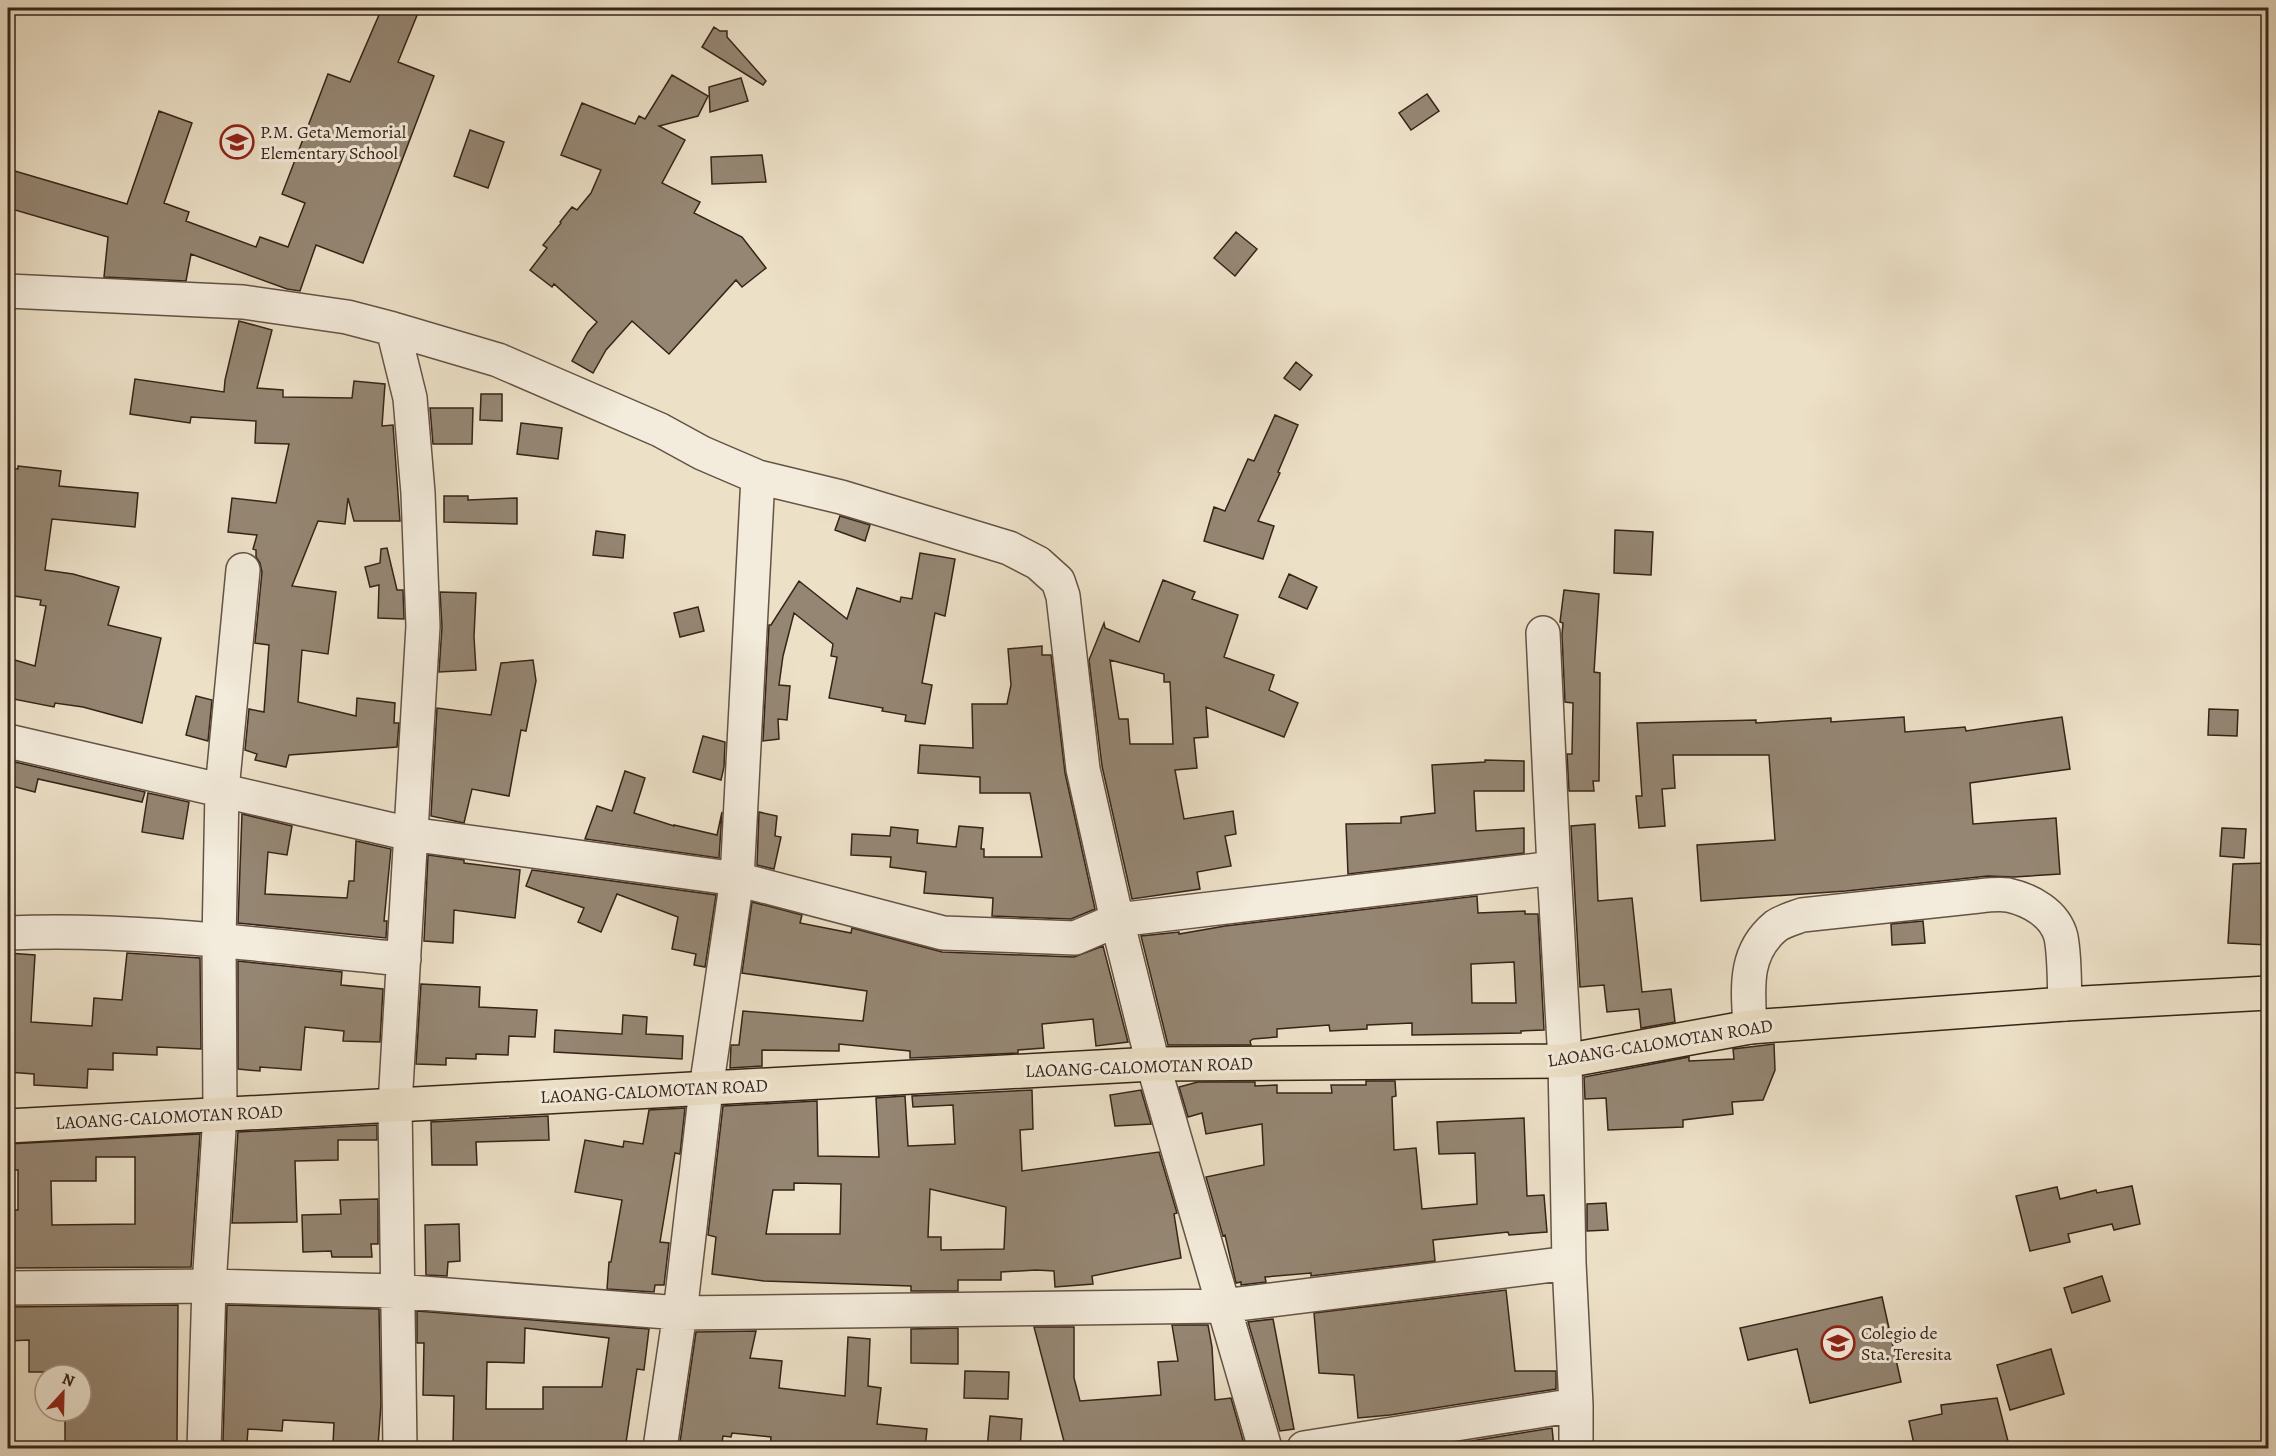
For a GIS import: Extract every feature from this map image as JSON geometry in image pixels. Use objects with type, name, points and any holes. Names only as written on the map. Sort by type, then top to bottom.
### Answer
[{"type":"main road","name":"LAOANG-CALOMOTAN ROAD","points":[[8,1126],[1153,1064],[1564,1061],[1750,1026],[2065,1004],[2268,993]]},
{"type":"street","points":[[8,291],[243,302],[346,317],[393,329],[498,360],[660,430],[702,453],[758,477],[841,497],[1009,548],[1038,563],[1058,581],[1065,606],[1083,769],[1117,920],[1153,1064],[1265,1449]]},
{"type":"street","points":[[393,329],[410,398],[418,493],[423,626],[395,1105],[400,1449]]},
{"type":"street","points":[[660,1449],[680,1313],[706,1089],[737,879],[758,477]]},
{"type":"street","points":[[204,1449],[208,1286],[220,1114],[219,942],[222,790],[243,570]]},
{"type":"street","points":[[1543,633],[1564,1061],[1576,1449]]},
{"type":"street","points":[[8,741],[410,834],[737,879],[943,933],[1075,938],[1117,920],[1554,868]]},
{"type":"street","points":[[1750,1026],[1747,980],[1751,963],[1762,941],[1778,925],[1802,915],[1979,896],[2007,895],[2027,901],[2038,906],[2056,925],[2061,938],[2065,1004]]},
{"type":"street","points":[[8,933],[66,930],[404,959]]},
{"type":"street","points":[[8,1288],[208,1286],[396,1291],[680,1313],[1222,1306],[1569,1263]]},
{"type":"street","points":[[1304,1449],[1576,1405]]},
{"type":"building","points":[[382,8],[420,8],[398,62],[434,76],[363,263],[316,245],[300,291],[287,289],[191,254],[186,281],[104,277],[108,237],[8,208],[8,169],[127,204],[159,111],[192,123],[164,203],[189,212],[186,221],[256,247],[260,237],[288,247],[305,203],[282,194],[328,74],[350,82]]},
{"type":"building","points":[[714,27],[720,31],[727,31],[727,37],[766,81],[763,85],[702,47]]},
{"type":"building","points":[[672,75],[708,96],[698,116],[659,126],[685,140],[662,183],[700,202],[694,213],[742,237],[766,268],[742,287],[736,280],[669,354],[632,321],[606,350],[593,373],[572,361],[588,332],[597,322],[554,284],[552,287],[530,270],[547,248],[543,245],[560,222],[572,207],[577,210],[591,193],[601,170],[561,155],[582,103],[635,124],[639,116],[645,119]]},
{"type":"building","points":[[741,78],[748,101],[710,112],[709,87]]},
{"type":"building","points":[[1427,94],[1439,111],[1411,130],[1399,113]]},
{"type":"building","points":[[470,130],[504,142],[488,188],[454,176]]},
{"type":"building","points":[[762,155],[766,182],[712,184],[711,157]]},
{"type":"building","points":[[1236,232],[1257,249],[1235,276],[1214,258]]},
{"type":"building","points":[[239,321],[272,330],[257,388],[283,390],[283,397],[352,398],[354,381],[385,384],[382,426],[393,425],[400,521],[354,521],[348,498],[345,524],[318,521],[292,586],[336,592],[328,654],[302,650],[298,702],[356,716],[357,698],[395,703],[394,723],[399,723],[397,747],[289,755],[286,767],[255,760],[257,754],[245,750],[249,709],[264,712],[269,645],[255,643],[262,572],[256,557],[256,550],[253,549],[257,535],[228,532],[232,498],[276,503],[289,444],[255,443],[256,421],[191,417],[190,423],[130,414],[135,379],[224,392]]},
{"type":"building","points":[[1296,362],[1312,375],[1300,390],[1284,378]]},
{"type":"building","points":[[481,394],[502,394],[502,421],[480,420]]},
{"type":"building","points":[[430,408],[473,408],[472,444],[433,444]]},
{"type":"building","points":[[1275,415],[1298,425],[1278,472],[1280,473],[1258,521],[1274,526],[1263,559],[1204,541],[1214,507],[1225,511],[1248,459],[1254,461]]},
{"type":"building","points":[[521,423],[562,428],[558,459],[517,454]]},
{"type":"building","points":[[18,466],[61,471],[59,486],[138,493],[135,527],[52,519],[45,570],[73,574],[119,587],[108,625],[161,638],[142,723],[83,707],[55,703],[54,707],[8,698],[8,658],[35,666],[46,606],[40,605],[41,600],[8,595],[8,468],[18,469]]},
{"type":"building","points":[[444,496],[468,496],[468,500],[517,498],[517,524],[444,522]]},
{"type":"building","points":[[840,516],[870,525],[865,541],[835,530]]},
{"type":"building","points":[[1615,530],[1653,532],[1651,575],[1614,573]]},
{"type":"building","points":[[596,531],[625,535],[623,558],[593,555]]},
{"type":"building","points":[[387,548],[397,590],[403,590],[404,619],[378,618],[379,585],[370,587],[365,567],[380,563],[381,549]]},
{"type":"building","points":[[920,553],[955,559],[945,616],[935,613],[922,683],[932,685],[925,724],[905,721],[906,715],[882,711],[883,708],[829,698],[837,657],[831,656],[833,644],[794,613],[783,656],[779,685],[790,686],[787,720],[778,719],[779,739],[763,741],[769,625],[799,581],[847,619],[857,588],[900,602],[901,597],[912,599]]},
{"type":"building","points":[[1289,574],[1317,587],[1307,609],[1279,597]]},
{"type":"building","points":[[1163,580],[1195,592],[1192,599],[1238,615],[1224,657],[1274,675],[1269,690],[1298,703],[1284,737],[1206,707],[1208,737],[1194,738],[1197,768],[1175,770],[1184,819],[1233,811],[1236,834],[1225,836],[1231,866],[1197,872],[1200,889],[1132,899],[1102,766],[1089,660],[1104,623],[1105,628],[1139,642]],"holes":[[[1110,660],[1164,674],[1164,682],[1170,682],[1173,744],[1130,744],[1128,719],[1119,719]]]},
{"type":"building","points":[[1564,590],[1599,594],[1594,672],[1600,673],[1599,781],[1593,781],[1594,791],[1569,791],[1567,754],[1572,754],[1573,703],[1565,702],[1563,623],[1560,622]]},
{"type":"building","points":[[440,592],[476,593],[474,637],[476,670],[439,672],[442,627]]},
{"type":"building","points":[[698,607],[704,631],[680,637],[674,613]]},
{"type":"building","points":[[1042,646],[1042,655],[1051,655],[1065,773],[1095,909],[1071,919],[992,916],[993,898],[924,893],[926,872],[890,867],[891,857],[851,855],[852,834],[890,836],[891,827],[918,830],[917,843],[956,847],[959,826],[983,828],[981,849],[984,849],[984,857],[1042,857],[1030,793],[980,793],[980,777],[918,773],[920,745],[973,748],[972,704],[1007,704],[1011,685],[1008,649]]},
{"type":"building","points":[[533,660],[536,681],[526,731],[521,730],[509,796],[472,789],[464,823],[431,816],[437,708],[491,715],[501,663]]},
{"type":"building","points":[[196,696],[212,700],[208,741],[186,735]]},
{"type":"building","points":[[2209,709],[2238,710],[2237,736],[2208,735]]},
{"type":"building","points":[[1904,717],[1905,732],[1965,727],[1966,731],[2062,717],[2070,769],[1970,783],[1973,824],[2056,818],[2060,874],[1988,876],[1846,891],[1701,901],[1697,845],[1775,840],[1769,755],[1673,755],[1675,788],[1662,789],[1665,826],[1639,828],[1636,796],[1642,796],[1637,723],[1756,720],[1756,723],[1831,718],[1831,722]]},
{"type":"building","points":[[703,736],[725,742],[721,780],[693,772]]},
{"type":"building","points":[[1485,760],[1524,761],[1524,791],[1474,791],[1476,831],[1524,828],[1524,853],[1348,874],[1346,824],[1401,823],[1401,817],[1435,813],[1432,765],[1485,762]]},
{"type":"building","points":[[15,762],[145,792],[142,802],[38,779],[35,792],[8,785]]},
{"type":"building","points":[[625,771],[645,778],[634,813],[674,826],[717,835],[722,812],[719,858],[585,839],[597,806],[612,811]]},
{"type":"building","points":[[148,793],[189,802],[183,839],[142,832]]},
{"type":"building","points":[[759,812],[777,816],[775,836],[781,837],[774,869],[757,865]]},
{"type":"building","points":[[242,814],[292,826],[287,855],[268,852],[265,894],[347,898],[349,881],[354,881],[356,841],[391,849],[384,921],[387,921],[386,938],[238,923]]},
{"type":"building","points":[[1595,824],[1598,901],[1632,898],[1642,992],[1671,989],[1675,1022],[1641,1028],[1639,1009],[1607,1012],[1604,985],[1580,987],[1571,826]]},
{"type":"building","points":[[2222,828],[2246,829],[2244,858],[2220,856]]},
{"type":"building","points":[[428,855],[464,860],[464,863],[520,870],[515,918],[454,910],[453,943],[424,941]]},
{"type":"building","points":[[2268,863],[2268,945],[2228,943],[2233,864]]},
{"type":"building","points":[[532,870],[716,895],[705,967],[694,965],[696,954],[672,949],[678,917],[617,894],[601,932],[578,922],[584,908],[526,886]]},
{"type":"building","points":[[1477,896],[1478,913],[1525,911],[1525,914],[1538,914],[1544,1030],[1521,1031],[1521,1033],[1412,1035],[1412,1023],[1367,1025],[1367,1029],[1330,1031],[1329,1025],[1277,1029],[1277,1037],[1253,1039],[1250,1041],[1251,1045],[1168,1045],[1141,936],[1179,932],[1179,934],[1225,926]],"holes":[[[1514,962],[1516,1003],[1472,1003],[1471,964]]]},
{"type":"building","points":[[752,902],[802,915],[800,923],[851,933],[852,928],[942,952],[1074,957],[1103,946],[1128,1042],[1096,1046],[1093,1019],[1042,1024],[1044,1048],[1018,1050],[1018,1053],[910,1058],[910,1051],[839,1044],[839,1051],[762,1050],[762,1066],[730,1068],[731,1045],[739,1045],[743,1011],[863,1021],[867,991],[742,973]]},
{"type":"building","points":[[1923,921],[1925,943],[1892,945],[1891,924]]},
{"type":"building","points":[[8,953],[35,955],[31,1022],[92,1026],[94,998],[122,1000],[127,953],[200,958],[201,1049],[157,1047],[157,1055],[113,1053],[113,1070],[88,1069],[87,1088],[34,1085],[34,1074],[8,1072]]},
{"type":"building","points":[[238,961],[342,972],[341,985],[383,989],[380,1042],[343,1041],[344,1031],[305,1027],[301,1070],[260,1067],[260,1071],[238,1069]]},
{"type":"building","points":[[421,984],[480,987],[479,1007],[537,1010],[535,1037],[509,1036],[508,1055],[476,1054],[476,1059],[446,1058],[446,1065],[416,1064]]},
{"type":"building","points":[[623,1015],[647,1017],[646,1034],[683,1036],[682,1059],[554,1052],[555,1030],[622,1034]]},
{"type":"building","points":[[1774,1044],[1775,1070],[1763,1100],[1732,1102],[1733,1114],[1683,1120],[1683,1127],[1608,1130],[1606,1098],[1585,1099],[1584,1077],[1689,1057],[1689,1061],[1734,1059],[1733,1049]]},
{"type":"building","points":[[1366,1081],[1395,1081],[1396,1096],[1392,1097],[1394,1150],[1416,1148],[1422,1209],[1477,1204],[1475,1153],[1439,1154],[1437,1122],[1524,1118],[1527,1196],[1544,1195],[1547,1232],[1509,1235],[1508,1232],[1433,1240],[1435,1261],[1311,1276],[1311,1273],[1265,1277],[1266,1282],[1241,1285],[1241,1282],[1236,1283],[1225,1235],[1223,1236],[1206,1177],[1264,1165],[1262,1124],[1206,1134],[1202,1113],[1188,1117],[1179,1087],[1198,1082],[1255,1082],[1255,1086],[1277,1085],[1277,1093],[1332,1093],[1331,1085],[1366,1085]]},
{"type":"building","points":[[1032,1090],[1033,1129],[1020,1130],[1022,1171],[1159,1152],[1177,1213],[1174,1214],[1181,1258],[1092,1276],[1093,1284],[1055,1287],[1054,1271],[1036,1270],[1001,1272],[1001,1280],[958,1280],[958,1291],[911,1291],[911,1286],[764,1281],[712,1274],[716,1237],[708,1235],[723,1106],[817,1101],[818,1156],[879,1157],[876,1098],[905,1096],[908,1146],[955,1144],[953,1105],[913,1107],[912,1096]],"holes":[[[794,1183],[841,1184],[840,1234],[766,1234],[773,1190],[794,1190]],[[930,1189],[1006,1207],[1004,1249],[941,1250],[941,1237],[928,1237]]]},
{"type":"building","points":[[1141,1090],[1151,1124],[1115,1126],[1110,1095]]},
{"type":"building","points":[[685,1108],[680,1154],[675,1153],[660,1242],[669,1243],[664,1285],[655,1285],[654,1292],[607,1289],[609,1262],[611,1262],[622,1200],[575,1192],[585,1140],[623,1147],[624,1141],[643,1144],[649,1110]]},
{"type":"building","points":[[548,1116],[549,1140],[476,1142],[477,1165],[432,1165],[431,1122]]},
{"type":"building","points":[[377,1125],[377,1140],[338,1140],[338,1160],[295,1161],[297,1222],[232,1223],[238,1132]]},
{"type":"building","points":[[200,1134],[191,1267],[9,1268],[9,1210],[18,1210],[18,1170],[8,1170],[8,1144]],"holes":[[[96,1157],[135,1157],[135,1224],[52,1225],[51,1181],[96,1181]]]},
{"type":"building","points":[[2132,1186],[2140,1224],[2114,1230],[2112,1224],[2068,1234],[2070,1242],[2030,1251],[2016,1196],[2057,1187],[2060,1199],[2096,1190],[2097,1193]]},
{"type":"building","points":[[378,1199],[378,1244],[371,1244],[372,1257],[332,1257],[331,1251],[303,1252],[302,1215],[341,1214],[340,1200]]},
{"type":"building","points":[[1606,1203],[1608,1230],[1587,1231],[1587,1204]]},
{"type":"building","points":[[459,1224],[460,1261],[448,1262],[447,1276],[426,1275],[425,1225]]},
{"type":"building","points":[[2102,1276],[2110,1301],[2072,1313],[2064,1288]]},
{"type":"building","points":[[1506,1290],[1515,1371],[1556,1371],[1556,1389],[1358,1418],[1354,1375],[1319,1373],[1314,1313]]},
{"type":"building","points":[[1882,1297],[1901,1382],[1810,1403],[1797,1349],[1748,1360],[1740,1328]]},
{"type":"building","points":[[178,1305],[177,1441],[65,1442],[65,1423],[93,1423],[93,1363],[33,1363],[33,1372],[29,1372],[29,1340],[8,1341],[8,1307]]},
{"type":"building","points":[[227,1305],[379,1309],[381,1404],[378,1446],[333,1444],[334,1423],[283,1420],[282,1431],[248,1429],[247,1443],[223,1441]]},
{"type":"building","points":[[417,1311],[649,1329],[644,1370],[637,1369],[625,1449],[556,1449],[556,1446],[483,1444],[483,1446],[453,1446],[454,1396],[423,1395],[424,1343],[417,1343]],"holes":[[[525,1328],[609,1338],[602,1387],[543,1387],[543,1409],[486,1409],[487,1362],[524,1363]]]},
{"type":"building","points":[[1273,1319],[1294,1429],[1280,1431],[1248,1322]]},
{"type":"building","points":[[1172,1325],[1208,1325],[1212,1347],[1215,1400],[1231,1398],[1244,1444],[1210,1449],[1066,1449],[1034,1327],[1074,1327],[1074,1378],[1080,1401],[1161,1395],[1158,1362],[1178,1361]]},
{"type":"building","points":[[958,1328],[958,1364],[911,1363],[911,1329]]},
{"type":"building","points":[[756,1331],[750,1358],[782,1361],[779,1388],[845,1396],[848,1337],[870,1339],[868,1386],[881,1388],[877,1424],[927,1429],[925,1449],[857,1449],[795,1442],[794,1449],[770,1449],[771,1437],[732,1433],[731,1437],[723,1436],[721,1449],[679,1449],[696,1332]]},
{"type":"building","points":[[2051,1349],[2064,1394],[2010,1410],[1997,1365]]},
{"type":"building","points":[[965,1371],[1009,1372],[1008,1399],[964,1398]]},
{"type":"building","points":[[1997,1398],[2010,1449],[1915,1449],[1909,1421],[1942,1414],[1941,1405]]},
{"type":"building","points":[[990,1416],[1022,1419],[1020,1449],[987,1449]]},
{"type":"building","points":[[1552,1428],[1554,1447],[1421,1449]]},
{"type":"place","name":"P.M. Geta Memorial Elementary School","points":[[237,142]]},
{"type":"place","name":"Colegio de Sta. Teresita","points":[[1838,1343]]}]
